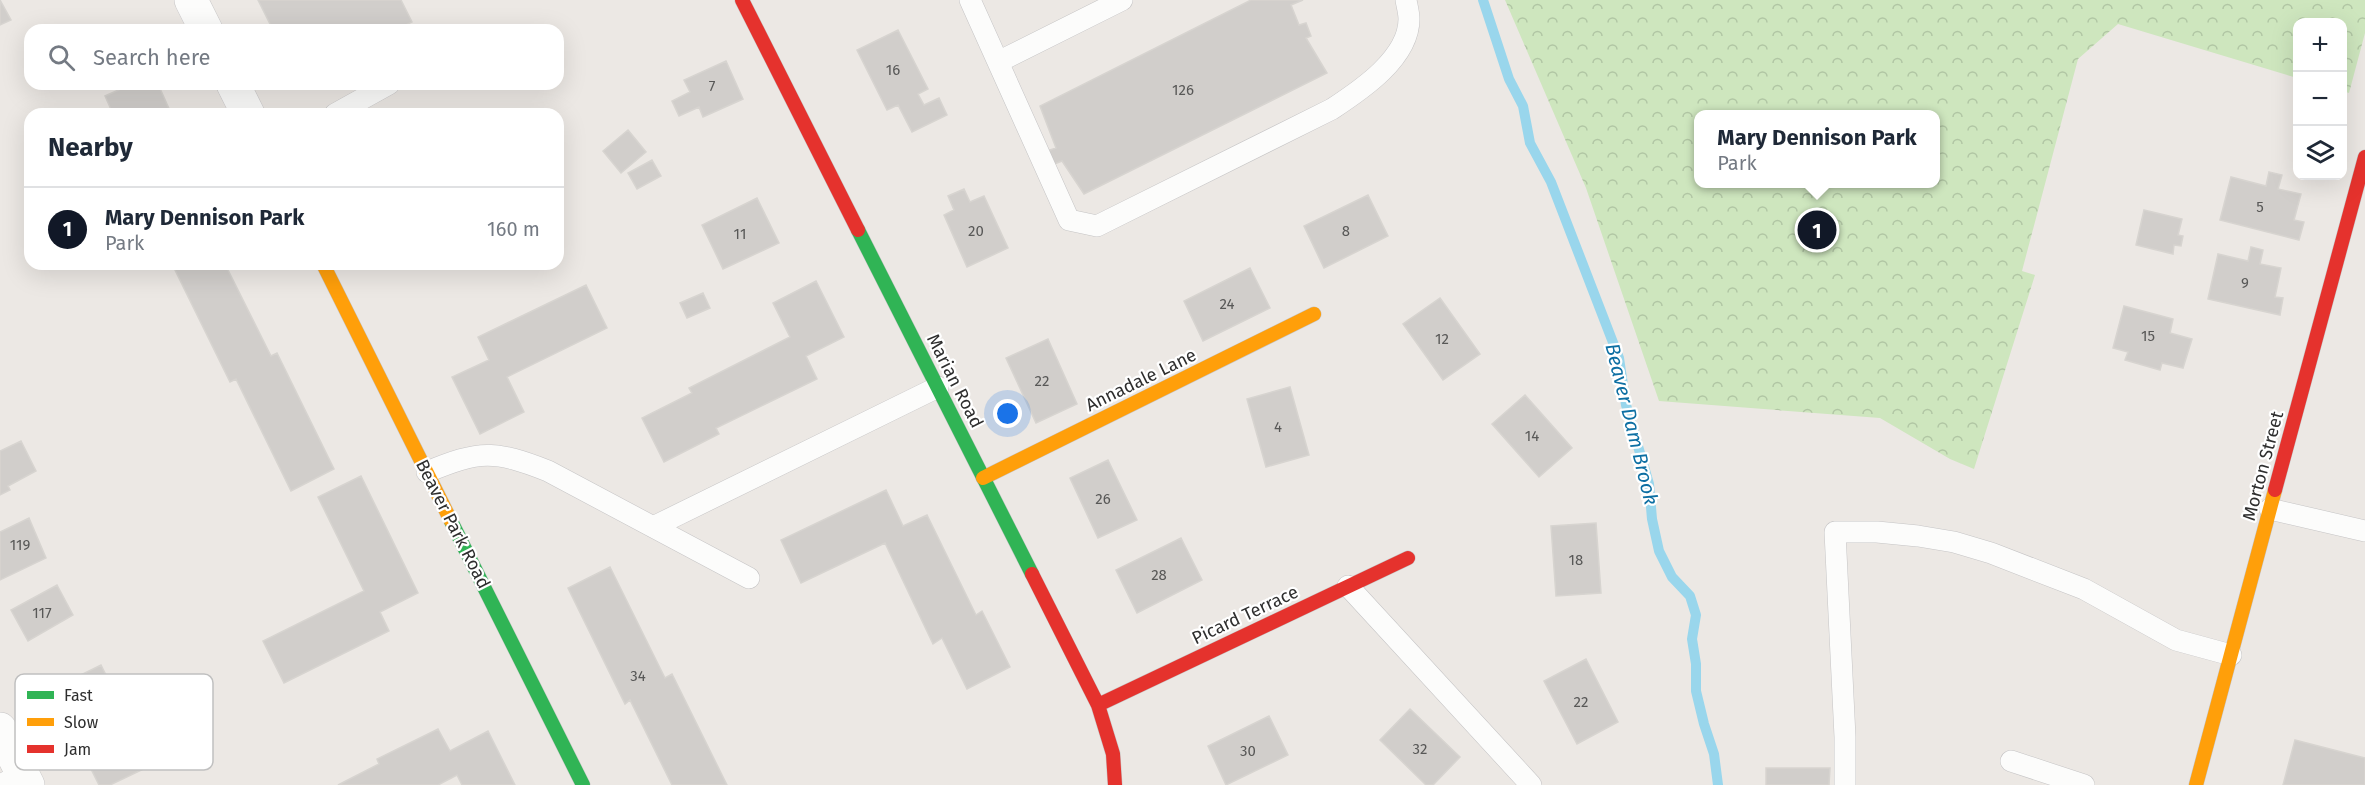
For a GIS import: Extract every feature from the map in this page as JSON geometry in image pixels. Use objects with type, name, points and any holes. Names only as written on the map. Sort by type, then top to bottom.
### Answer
[{"type":"street","points":[[190,0],[203,24]]},
{"type":"street","name":"Marian Road","points":[[744,1],[1098,705],[1112,746],[1115,785]]},
{"type":"street","points":[[235,90],[245,108]]},
{"type":"street","name":"Morton Street","points":[[2196,785],[2365,156]]},
{"type":"street","name":"Beaver Park Road","points":[[325,270],[583,785]]},
{"type":"street","name":"Annadale Lane","points":[[983,478],[1314,314]]},
{"type":"street","name":"Picard Terrace","points":[[1098,705],[1408,558]]},
{"type":"street","points":[[0,729],[17,781]]},
{"type":"lane","points":[[970,0],[1069,220],[1097,226],[1332,109],[1364,88],[1387,66],[1404,41],[1410,19],[1406,0]]},
{"type":"lane","points":[[998,62],[1122,0]]},
{"type":"lane","points":[[346,108],[378,90]]},
{"type":"lane","points":[[653,527],[938,387]]},
{"type":"lane","points":[[427,472],[459,459],[488,454],[516,459],[548,471],[749,578]]},
{"type":"lane","points":[[2270,509],[2365,531]]},
{"type":"lane","points":[[1845,785],[1835,532],[1877,532],[1918,536],[1954,542],[1991,553],[2084,589],[2176,640],[2231,655]]},
{"type":"lane","points":[[1348,586],[1531,785]]},
{"type":"lane","points":[[2011,761],[2084,785]]},
{"type":"green space","points":[[1505,0],[2365,0],[2365,33],[2349,93],[2347,92],[2347,18],[2293,18],[2293,77],[2118,24],[2078,59],[2022,271],[2035,275],[1974,469],[1950,459],[1880,418],[1659,401],[1586,188]]},
{"type":"building","points":[[0,0],[11,20],[0,25]]},
{"type":"building","points":[[258,0],[401,0],[412,22],[408,24],[270,24]]},
{"type":"building","points":[[1251,0],[1303,0],[1291,5],[1299,25],[1306,23],[1311,36],[1306,38],[1327,73],[1084,194],[1062,161],[1052,165],[1047,151],[1056,148],[1040,106]]},
{"type":"building","points":[[898,30],[928,89],[918,94],[924,105],[939,98],[947,115],[912,132],[898,105],[887,110],[857,50]]},
{"type":"building","points":[[726,61],[743,99],[703,117],[699,107],[679,116],[672,101],[690,92],[684,80]]},
{"type":"building","points":[[118,90],[161,90],[169,108],[110,108],[105,96]]},
{"type":"building","points":[[628,130],[646,152],[621,173],[603,151]]},
{"type":"building","points":[[652,160],[661,176],[637,189],[628,173]]},
{"type":"building","points":[[2269,172],[2282,175],[2278,189],[2301,194],[2294,220],[2304,222],[2299,240],[2220,220],[2231,177],[2266,186]]},
{"type":"building","points":[[964,189],[970,202],[984,196],[1008,248],[967,267],[944,215],[954,210],[948,196]]},
{"type":"building","points":[[1368,195],[1388,236],[1324,268],[1304,226]]},
{"type":"building","points":[[757,198],[779,243],[723,269],[702,225]]},
{"type":"building","points":[[2144,210],[2182,219],[2178,235],[2183,236],[2181,246],[2174,245],[2173,254],[2136,245]]},
{"type":"building","points":[[2251,247],[2263,250],[2260,264],[2281,268],[2275,297],[2283,298],[2280,315],[2208,299],[2218,254],[2248,261]]},
{"type":"building","points":[[1250,268],[1270,308],[1203,341],[1184,301]]},
{"type":"building","points":[[175,270],[228,270],[271,356],[277,353],[334,469],[291,491],[236,379],[230,382]]},
{"type":"building","points":[[816,281],[844,337],[806,356],[817,379],[716,428],[719,434],[664,462],[642,418],[692,393],[689,388],[790,337],[773,303]]},
{"type":"building","points":[[586,285],[607,328],[507,377],[524,412],[480,434],[452,377],[489,360],[478,337]]},
{"type":"building","points":[[703,293],[710,308],[687,318],[680,303]]},
{"type":"building","points":[[1440,298],[1480,354],[1443,380],[1403,324]]},
{"type":"building","points":[[2124,306],[2173,319],[2170,333],[2192,339],[2183,368],[2162,363],[2160,370],[2125,360],[2128,352],[2113,348]]},
{"type":"building","points":[[1048,339],[1077,404],[1036,423],[1006,358]]},
{"type":"building","points":[[1290,387],[1309,455],[1266,467],[1247,399]]},
{"type":"building","points":[[1525,395],[1572,448],[1539,477],[1492,424]]},
{"type":"building","points":[[21,441],[36,471],[8,486],[10,490],[0,495],[0,451]]},
{"type":"building","points":[[1108,460],[1137,520],[1098,538],[1070,478]]},
{"type":"building","points":[[361,476],[418,593],[380,612],[389,631],[284,683],[263,641],[364,591],[318,497]]},
{"type":"building","points":[[886,490],[903,526],[927,515],[976,615],[982,611],[1010,667],[967,689],[942,638],[933,644],[885,543],[801,583],[781,540]]},
{"type":"building","points":[[29,518],[46,558],[0,580],[0,532]]},
{"type":"building","points":[[1596,523],[1601,593],[1556,596],[1551,526]]},
{"type":"building","points":[[1181,538],[1202,580],[1137,613],[1116,570]]},
{"type":"building","points":[[610,567],[665,678],[672,674],[727,785],[672,785],[630,700],[625,704],[568,588]]},
{"type":"building","points":[[57,585],[73,615],[28,641],[11,610]]},
{"type":"building","points":[[1586,659],[1618,722],[1577,744],[1544,681]]},
{"type":"building","points":[[101,665],[106,674],[83,674]]},
{"type":"building","points":[[1410,709],[1460,757],[1433,785],[1426,785],[1380,740]]},
{"type":"building","points":[[1269,716],[1288,755],[1226,785],[1208,746]]},
{"type":"building","points":[[438,729],[450,751],[488,731],[515,785],[462,785],[457,775],[438,785],[338,785],[379,764],[377,759]]},
{"type":"building","points":[[2295,740],[2365,758],[2365,785],[2283,785]]},
{"type":"building","points":[[1766,768],[1830,768],[1829,785],[1766,785]]},
{"type":"building","points":[[92,770],[142,770],[110,785],[99,785]]},
{"type":"waterway","name":"Beaver Dam Brook","points":[[1483,0],[1509,79],[1523,106],[1530,143],[1551,182],[1619,358],[1626,405],[1649,484],[1652,519],[1659,551],[1672,577],[1690,596],[1696,615],[1692,639],[1696,664],[1696,691],[1714,754],[1718,785]]},
{"type":"traffic: fast","points":[[858,230],[1032,574]]},
{"type":"traffic: fast","points":[[451,521],[583,785]]},
{"type":"traffic: slow","points":[[326,270],[451,521]]},
{"type":"traffic: slow","points":[[983,478],[1314,314]]},
{"type":"traffic: slow","points":[[2196,785],[2275,490]]},
{"type":"traffic: jam","points":[[742,0],[858,230]]},
{"type":"traffic: jam","points":[[2275,490],[2365,157]]},
{"type":"traffic: jam","points":[[1098,705],[1408,558]]},
{"type":"traffic: jam","points":[[1032,574],[1098,705],[1113,754],[1115,785]]},
{"type":"place","name":"Mary Dennison Park","points":[[1817,230]]}]
